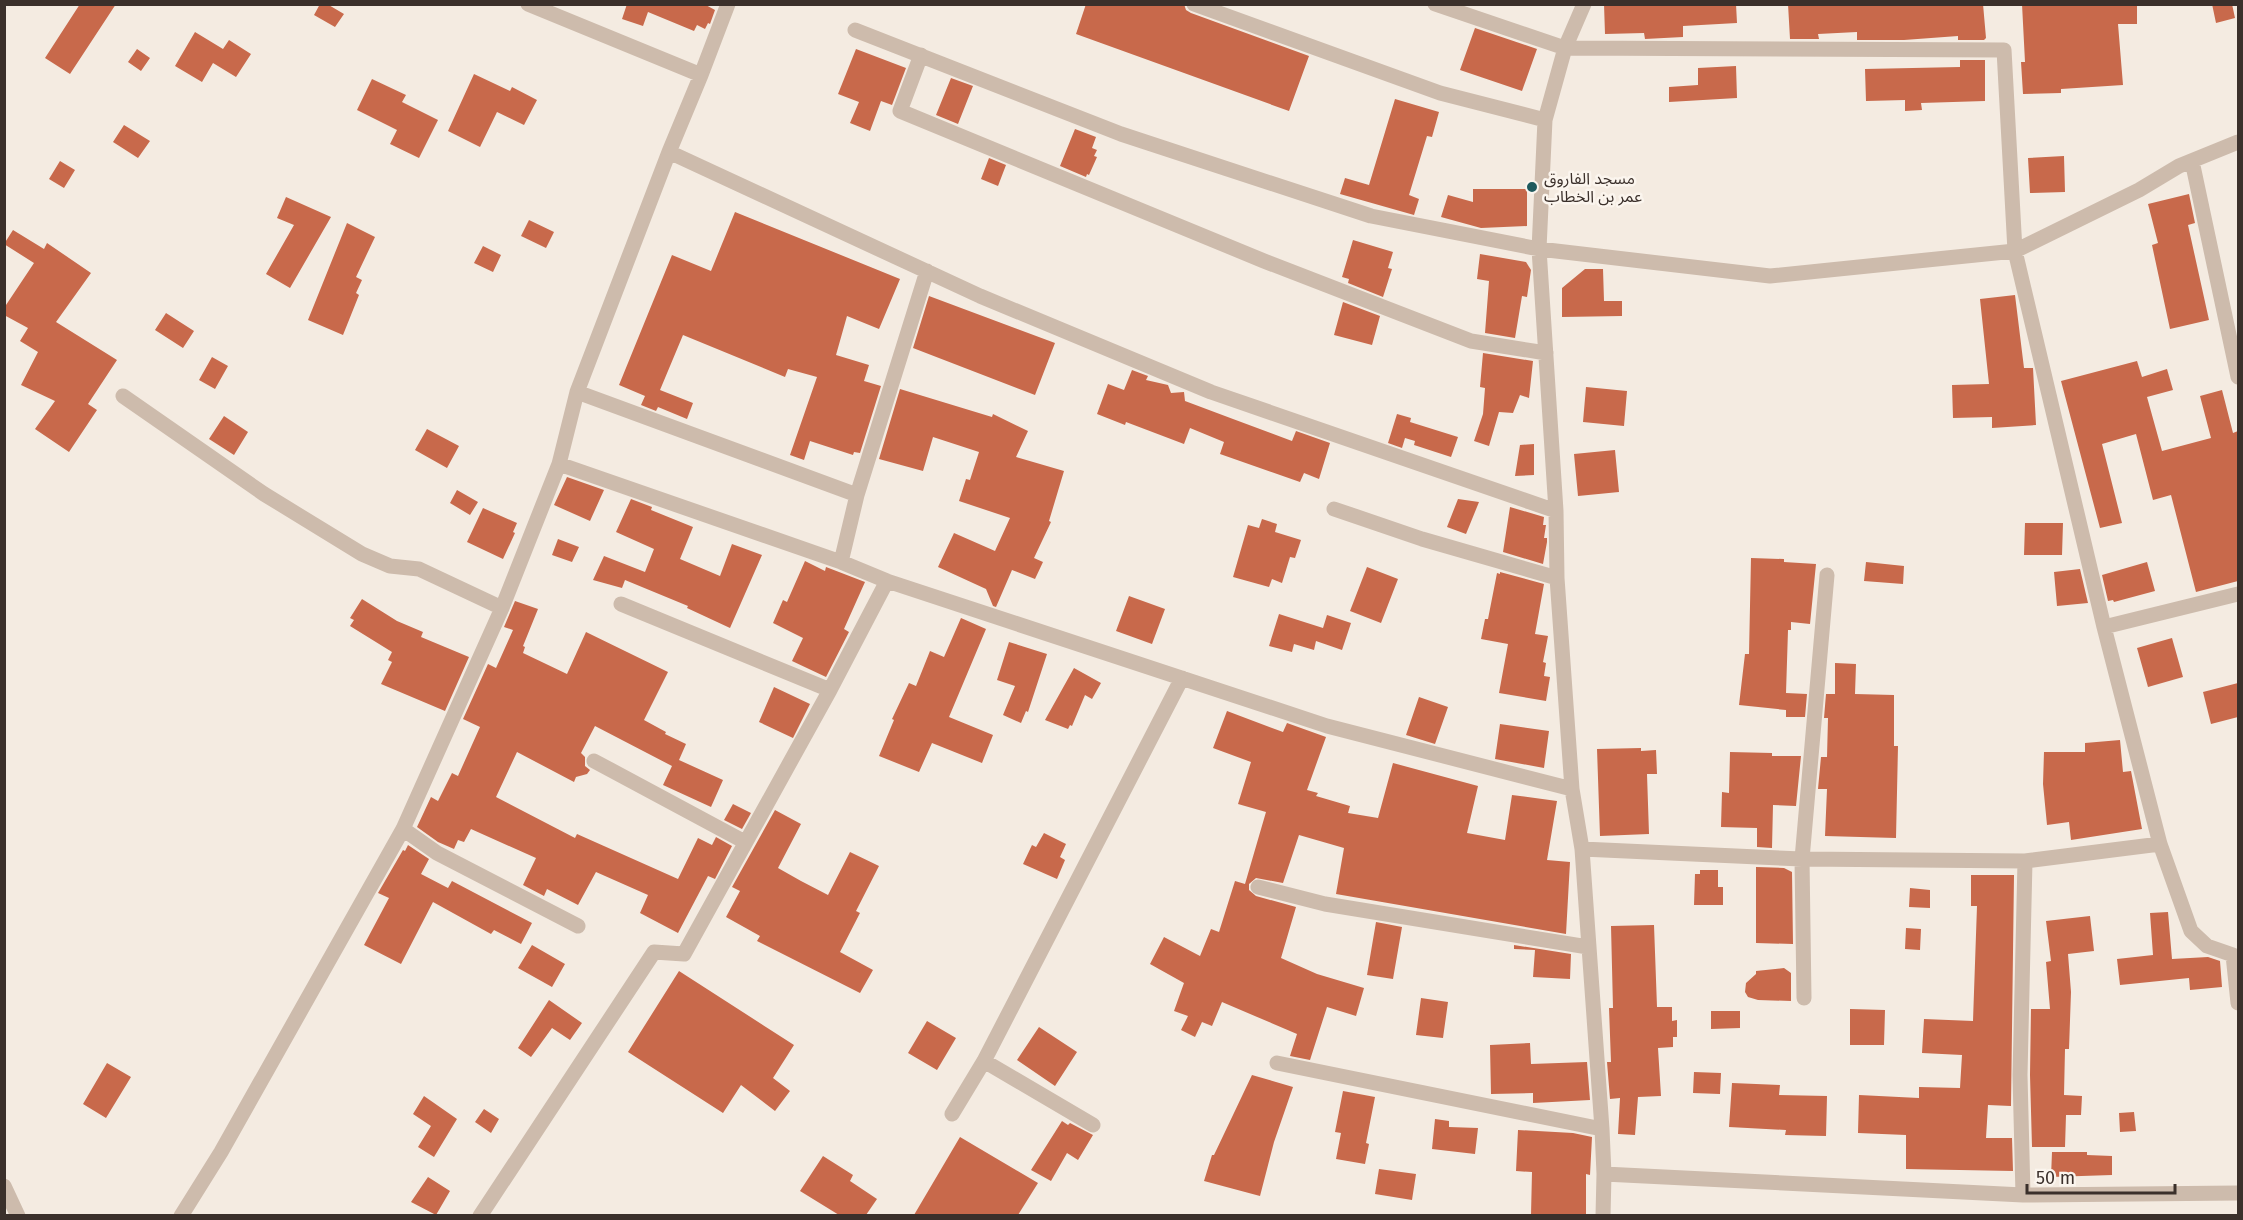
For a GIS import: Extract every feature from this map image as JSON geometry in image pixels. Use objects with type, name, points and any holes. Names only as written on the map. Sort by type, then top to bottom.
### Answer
[{"type":"street","points":[[528,4],[701,75]]},
{"type":"street","points":[[181,1215],[221,1152],[402,830],[502,608],[559,464],[577,392],[728,4]]},
{"type":"street","points":[[1194,4],[1440,93],[1545,120]]},
{"type":"street","points":[[1436,4],[1565,48],[2004,51],[2015,251],[2104,627],[2160,844],[2191,931],[2208,946],[2233,955],[2238,1003]]},
{"type":"street","points":[[1584,4],[1565,48],[1545,120],[1539,249],[1556,511],[1557,578],[1572,789],[1582,849],[1602,1129],[1603,1215]]},
{"type":"street","points":[[855,30],[1121,134],[1371,216],[1539,249],[1770,276],[2015,251],[2139,190],[2179,166],[2238,142]]},
{"type":"street","points":[[921,55],[900,111],[1264,261],[1460,337],[1471,341],[1546,353]]},
{"type":"street","points":[[669,152],[980,296],[1212,392],[1556,511]]},
{"type":"street","points":[[2192,161],[2238,377]]},
{"type":"street","points":[[841,562],[857,495],[927,271]]},
{"type":"street","points":[[577,392],[857,495]]},
{"type":"street","points":[[123,396],[264,494],[362,554],[390,566],[419,569],[502,608]]},
{"type":"street","points":[[559,464],[841,562],[886,580],[1327,726],[1572,789]]},
{"type":"street","points":[[1334,509],[1422,539],[1557,578]]},
{"type":"street","points":[[1804,998],[1802,859],[1827,574]]},
{"type":"street","points":[[480,1215],[654,952],[684,954],[830,690],[886,580]]},
{"type":"street","points":[[2104,627],[2238,594]]},
{"type":"street","points":[[621,604],[830,690]]},
{"type":"street","points":[[952,1114],[984,1061],[1182,678]]},
{"type":"street","points":[[594,761],[745,842]]},
{"type":"street","points":[[402,830],[437,854],[578,926]]},
{"type":"street","points":[[1582,849],[1802,859],[2025,861],[2160,844]]},
{"type":"street","points":[[2023,1195],[2020,1075],[2025,861]]},
{"type":"street","points":[[1258,887],[1325,904],[1588,947]]},
{"type":"street","points":[[984,1061],[1093,1125]]},
{"type":"street","points":[[1277,1063],[1602,1129]]},
{"type":"street","points":[[1604,1174],[2023,1195],[2238,1193]]},
{"type":"street","points":[[4,1186],[18,1215]]},
{"type":"building","points":[[80,4],[116,4],[70,74],[45,58]]},
{"type":"building","points":[[320,4],[327,4],[344,14],[335,27],[314,15]]},
{"type":"building","points":[[627,4],[704,4],[715,10],[710,24],[708,23],[705,29],[697,25],[694,31],[648,12],[643,26],[622,19]]},
{"type":"building","points":[[1086,4],[1184,4],[1186,10],[1191,13],[1309,56],[1289,111],[1076,34]]},
{"type":"building","points":[[1604,4],[1736,4],[1737,23],[1683,26],[1683,37],[1645,39],[1644,33],[1605,34]]},
{"type":"building","points":[[1788,4],[1983,4],[1986,38],[1984,40],[1958,40],[1958,36],[1904,40],[1857,40],[1857,32],[1818,34],[1819,39],[1790,39]]},
{"type":"building","points":[[2022,4],[2137,4],[2137,24],[2118,24],[2123,85],[2061,89],[2061,93],[2023,94],[2021,62],[2025,62]]},
{"type":"building","points":[[2212,4],[2232,4],[2235,18],[2216,23]]},
{"type":"building","points":[[1475,28],[1537,49],[1522,91],[1460,70]]},
{"type":"building","points":[[195,32],[223,49],[229,40],[251,54],[236,77],[213,63],[202,82],[175,66]]},
{"type":"building","points":[[137,49],[150,58],[141,71],[128,62]]},
{"type":"building","points":[[856,49],[906,68],[892,105],[881,101],[870,131],[850,123],[859,102],[838,94]]},
{"type":"building","points":[[1960,60],[1985,60],[1985,101],[1921,103],[1922,110],[1905,111],[1905,100],[1866,101],[1865,69],[1960,67]]},
{"type":"building","points":[[1736,66],[1737,98],[1669,102],[1669,87],[1698,85],[1698,68]]},
{"type":"building","points":[[474,74],[510,91],[512,87],[537,100],[524,125],[497,112],[480,147],[448,131]]},
{"type":"building","points":[[951,78],[973,86],[958,124],[936,115]]},
{"type":"building","points":[[372,79],[406,95],[402,102],[438,120],[419,158],[390,144],[397,130],[357,110]]},
{"type":"building","points":[[1395,99],[1439,112],[1432,137],[1427,136],[1409,195],[1419,199],[1414,215],[1340,194],[1345,178],[1369,185]]},
{"type":"building","points":[[124,125],[150,141],[138,158],[113,142]]},
{"type":"building","points":[[1075,129],[1096,137],[1092,148],[1097,150],[1094,156],[1097,157],[1086,177],[1060,166]]},
{"type":"building","points":[[2064,156],[2065,192],[2030,193],[2028,158]]},
{"type":"building","points":[[989,158],[1006,165],[998,186],[981,179]]},
{"type":"building","points":[[60,161],[75,170],[64,188],[49,179]]},
{"type":"building","points":[[1473,189],[1527,189],[1527,226],[1481,228],[1441,217],[1448,195],[1473,202]]},
{"type":"building","points":[[2189,194],[2195,223],[2188,225],[2209,320],[2170,329],[2152,245],[2158,243],[2148,204]]},
{"type":"building","points":[[286,197],[331,217],[290,288],[266,274],[294,225],[277,218]]},
{"type":"building","points":[[735,212],[900,279],[879,329],[847,316],[836,355],[869,365],[864,381],[881,386],[860,453],[854,452],[853,455],[810,441],[804,460],[790,455],[817,377],[788,369],[785,377],[683,335],[660,390],[693,403],[687,419],[658,407],[656,411],[641,405],[645,396],[619,385],[672,255],[711,271]]},
{"type":"building","points":[[529,220],[554,232],[546,248],[521,236]]},
{"type":"building","points":[[347,223],[375,237],[356,277],[362,280],[356,293],[359,295],[343,335],[308,320]]},
{"type":"building","points":[[13,230],[44,249],[47,243],[91,273],[56,322],[117,360],[88,404],[97,410],[69,452],[35,429],[55,401],[21,385],[38,352],[20,341],[28,328],[4,315],[4,308],[34,263],[4,244]]},
{"type":"building","points":[[1353,240],[1393,252],[1388,268],[1392,269],[1383,297],[1348,283],[1349,279],[1342,277]]},
{"type":"building","points":[[483,246],[501,255],[493,272],[474,263]]},
{"type":"building","points":[[1480,254],[1526,262],[1531,270],[1527,297],[1522,296],[1515,338],[1485,333],[1489,281],[1477,279]]},
{"type":"building","points":[[1585,269],[1603,269],[1604,301],[1622,301],[1622,316],[1562,317],[1562,288]]},
{"type":"building","points":[[2015,295],[2024,368],[2033,368],[2036,425],[1992,428],[1992,417],[1953,418],[1952,385],[1989,384],[1980,299]]},
{"type":"building","points":[[929,296],[1055,343],[1035,395],[913,348]]},
{"type":"building","points":[[1343,302],[1380,316],[1372,345],[1334,335]]},
{"type":"building","points":[[166,313],[194,331],[183,348],[155,330]]},
{"type":"building","points":[[1483,353],[1533,361],[1529,398],[1520,395],[1513,413],[1499,412],[1489,446],[1474,441],[1483,414],[1485,388],[1480,387]]},
{"type":"building","points":[[212,357],[228,366],[215,389],[199,380]]},
{"type":"building","points":[[2137,361],[2142,377],[2167,369],[2173,390],[2147,397],[2162,451],[2211,438],[2200,396],[2222,390],[2233,433],[2238,431],[2238,581],[2196,592],[2171,495],[2153,500],[2136,434],[2102,444],[2122,523],[2100,528],[2061,381]]},
{"type":"building","points":[[1132,370],[1148,376],[1146,380],[1168,385],[1171,393],[1184,392],[1185,401],[1292,441],[1296,431],[1330,443],[1319,479],[1304,473],[1300,482],[1220,454],[1224,442],[1190,428],[1184,444],[1126,422],[1125,425],[1097,414],[1108,384],[1124,390]]},
{"type":"building","points":[[1586,387],[1627,391],[1624,426],[1583,422]]},
{"type":"building","points":[[900,389],[992,417],[993,414],[1028,431],[1016,457],[1064,471],[1049,521],[1051,522],[1034,558],[1043,562],[1035,579],[1012,570],[996,607],[993,606],[986,589],[938,567],[954,533],[995,551],[1010,518],[959,501],[966,479],[970,480],[979,452],[933,437],[923,471],[879,459]]},
{"type":"building","points":[[1397,414],[1411,418],[1410,422],[1458,437],[1451,457],[1414,445],[1415,441],[1405,438],[1402,448],[1388,443]]},
{"type":"building","points":[[224,416],[248,432],[234,455],[209,439]]},
{"type":"building","points":[[427,429],[459,446],[447,468],[415,450]]},
{"type":"building","points":[[1534,444],[1534,475],[1515,476],[1520,445]]},
{"type":"building","points":[[1615,450],[1619,492],[1578,496],[1574,454]]},
{"type":"building","points":[[567,477],[604,490],[590,521],[554,505]]},
{"type":"building","points":[[457,490],[478,502],[470,515],[450,503]]},
{"type":"building","points":[[631,499],[693,527],[680,559],[720,576],[732,544],[762,555],[730,628],[687,608],[688,606],[625,580],[622,588],[593,580],[604,556],[645,572],[654,549],[616,532]]},
{"type":"building","points":[[1458,499],[1479,502],[1466,534],[1447,527]]},
{"type":"building","points":[[1510,507],[1544,517],[1543,525],[1546,525],[1544,538],[1547,538],[1547,542],[1543,564],[1503,552]]},
{"type":"building","points":[[483,508],[517,523],[503,559],[467,542]]},
{"type":"building","points":[[1262,519],[1277,524],[1275,532],[1301,540],[1295,558],[1290,557],[1282,583],[1272,579],[1269,587],[1233,577],[1248,525],[1259,528]]},
{"type":"building","points":[[2025,523],[2063,523],[2062,555],[2024,555]]},
{"type":"building","points":[[558,539],[579,547],[572,562],[552,555]]},
{"type":"building","points":[[1751,558],[1784,559],[1784,562],[1816,564],[1810,624],[1791,622],[1791,630],[1788,630],[1786,693],[1807,694],[1805,717],[1786,717],[1786,710],[1739,705],[1745,654],[1749,654]]},
{"type":"building","points":[[805,561],[825,571],[826,567],[865,582],[844,629],[849,632],[826,677],[792,661],[803,638],[773,623],[783,600],[787,602]]},
{"type":"building","points":[[1866,562],[1904,566],[1903,584],[1864,581]]},
{"type":"building","points":[[2147,562],[2155,591],[2114,602],[2113,600],[2108,601],[2102,575]]},
{"type":"building","points":[[1367,567],[1398,579],[1381,623],[1350,611]]},
{"type":"building","points":[[2080,569],[2088,603],[2057,606],[2054,572]]},
{"type":"building","points":[[1500,572],[1544,584],[1535,634],[1548,636],[1543,662],[1546,663],[1544,676],[1550,677],[1546,701],[1499,693],[1508,644],[1481,639],[1485,619],[1488,619],[1497,573],[1500,574]]},
{"type":"building","points":[[1129,596],[1165,609],[1152,644],[1116,631]]},
{"type":"building","points":[[362,599],[397,621],[423,632],[421,637],[469,657],[445,711],[381,684],[392,662],[388,660],[392,652],[350,626],[354,620],[350,618]]},
{"type":"building","points":[[515,601],[538,609],[523,646],[525,647],[523,653],[567,674],[586,632],[668,672],[644,720],[686,744],[679,760],[723,780],[711,807],[663,785],[672,766],[595,726],[581,753],[585,757],[585,766],[590,770],[587,774],[576,777],[574,782],[517,752],[496,797],[575,838],[577,834],[678,879],[698,838],[712,845],[716,837],[732,846],[715,879],[708,876],[678,933],[640,913],[648,895],[596,872],[578,905],[547,889],[544,896],[523,885],[536,858],[471,829],[464,842],[458,840],[454,849],[438,842],[417,827],[431,797],[438,801],[452,773],[458,776],[480,727],[463,719],[488,664],[496,668],[513,630],[504,627]]},
{"type":"building","points":[[1279,614],[1323,628],[1327,615],[1351,623],[1342,650],[1316,641],[1314,650],[1294,644],[1292,652],[1269,646]]},
{"type":"building","points":[[961,618],[986,629],[949,717],[993,735],[982,763],[932,743],[919,772],[879,756],[894,720],[892,719],[909,683],[916,686],[930,651],[944,657]]},
{"type":"building","points":[[2172,638],[2183,677],[2148,687],[2137,648]]},
{"type":"building","points":[[1009,642],[1047,654],[1028,712],[1026,711],[1021,723],[1003,715],[1015,686],[997,680]]},
{"type":"building","points":[[1835,663],[1856,664],[1855,694],[1894,695],[1894,746],[1898,746],[1896,838],[1825,836],[1827,789],[1818,789],[1821,757],[1827,757],[1828,718],[1824,718],[1826,694],[1835,694]]},
{"type":"building","points":[[1074,668],[1101,683],[1092,699],[1085,695],[1072,726],[1070,725],[1068,729],[1045,720]]},
{"type":"building","points":[[2238,683],[2238,717],[2211,724],[2203,692]]},
{"type":"building","points":[[774,687],[810,704],[793,738],[759,722]]},
{"type":"building","points":[[1419,697],[1448,707],[1435,744],[1406,735]]},
{"type":"building","points":[[1227,711],[1283,732],[1287,723],[1326,737],[1307,790],[1318,793],[1316,796],[1350,806],[1348,813],[1378,818],[1393,763],[1478,786],[1467,833],[1505,840],[1512,795],[1557,801],[1547,860],[1570,862],[1566,934],[1336,894],[1344,848],[1299,835],[1283,883],[1256,878],[1249,884],[1249,890],[1256,896],[1296,907],[1281,958],[1317,974],[1364,988],[1356,1016],[1327,1007],[1310,1060],[1290,1056],[1297,1034],[1222,1002],[1212,1026],[1202,1022],[1195,1037],[1181,1030],[1188,1016],[1174,1011],[1184,983],[1150,964],[1164,937],[1200,956],[1211,929],[1219,932],[1235,881],[1245,884],[1266,812],[1238,804],[1251,762],[1213,748]]},
{"type":"building","points":[[1500,724],[1549,731],[1544,768],[1495,759]]},
{"type":"building","points":[[2120,740],[2123,772],[2131,771],[2142,829],[2071,840],[2069,822],[2047,825],[2043,784],[2044,752],[2085,752],[2085,743]]},
{"type":"building","points":[[1641,748],[1641,751],[1656,750],[1657,774],[1647,774],[1649,834],[1600,836],[1597,749]]},
{"type":"building","points":[[1730,752],[1801,756],[1796,806],[1773,805],[1772,848],[1757,847],[1757,828],[1721,827],[1722,792],[1729,793]]},
{"type":"building","points":[[733,804],[751,813],[742,829],[724,820]]},
{"type":"building","points":[[775,810],[801,824],[778,868],[801,881],[828,895],[850,852],[879,866],[856,911],[860,913],[840,952],[873,970],[860,993],[757,941],[760,936],[726,917],[740,891],[732,887]]},
{"type":"building","points":[[1044,833],[1066,844],[1060,857],[1065,860],[1057,879],[1023,864],[1032,845],[1036,847]]},
{"type":"building","points":[[408,845],[429,859],[421,874],[448,888],[452,881],[532,923],[521,944],[494,930],[491,934],[433,902],[401,964],[364,945],[389,898],[378,893]]},
{"type":"building","points":[[1756,867],[1784,868],[1792,872],[1793,944],[1756,943]]},
{"type":"building","points":[[1700,870],[1718,870],[1718,887],[1723,887],[1723,905],[1694,905],[1695,874],[1700,874]]},
{"type":"building","points":[[1971,875],[2014,875],[2011,1106],[1988,1105],[1986,1138],[2012,1138],[2013,1171],[1906,1169],[1906,1135],[1858,1133],[1859,1095],[1919,1098],[1919,1087],[1960,1088],[1962,1055],[1922,1053],[1924,1019],[1973,1021],[1977,906],[1971,906]]},
{"type":"building","points":[[1910,888],[1930,890],[1930,908],[1909,907]]},
{"type":"building","points":[[2168,912],[2172,959],[2208,957],[2220,961],[2222,987],[2190,990],[2189,978],[2120,985],[2117,959],[2153,955],[2150,913]]},
{"type":"building","points":[[2090,916],[2094,951],[2068,954],[2071,992],[2069,1049],[2065,1049],[2064,1095],[2082,1096],[2081,1115],[2066,1115],[2065,1147],[2032,1147],[2031,1009],[2050,1009],[2046,962],[2051,961],[2046,921]]},
{"type":"building","points":[[1376,922],[1402,927],[1393,979],[1367,975]]},
{"type":"building","points":[[1654,925],[1657,1007],[1672,1007],[1672,1021],[1677,1020],[1677,1037],[1673,1037],[1673,1047],[1658,1048],[1661,1096],[1638,1097],[1635,1135],[1618,1134],[1620,1098],[1610,1099],[1607,1062],[1611,1062],[1609,1008],[1613,1008],[1611,926]]},
{"type":"building","points":[[1906,928],[1921,929],[1920,950],[1905,949]]},
{"type":"building","points":[[532,945],[565,964],[552,987],[518,968]]},
{"type":"building","points":[[1514,945],[1571,954],[1570,979],[1533,977],[1535,950],[1514,949]]},
{"type":"building","points":[[1784,968],[1791,973],[1791,1001],[1758,1000],[1748,997],[1745,992],[1746,983],[1756,974],[1756,971]]},
{"type":"building","points":[[679,971],[794,1045],[773,1078],[790,1091],[775,1111],[741,1085],[723,1113],[628,1052]]},
{"type":"building","points":[[1421,998],[1448,1002],[1443,1038],[1416,1035]]},
{"type":"building","points":[[549,1000],[582,1023],[570,1040],[552,1028],[531,1057],[518,1048]]},
{"type":"building","points":[[1850,1009],[1885,1010],[1884,1045],[1850,1045]]},
{"type":"building","points":[[1711,1011],[1740,1011],[1740,1028],[1711,1029]]},
{"type":"building","points":[[927,1021],[956,1038],[937,1070],[908,1053]]},
{"type":"building","points":[[1039,1027],[1077,1052],[1055,1086],[1017,1060]]},
{"type":"building","points":[[1530,1043],[1531,1064],[1587,1062],[1590,1100],[1533,1103],[1533,1093],[1491,1094],[1490,1045]]},
{"type":"building","points":[[107,1063],[131,1077],[106,1118],[83,1104]]},
{"type":"building","points":[[1694,1072],[1721,1073],[1720,1094],[1693,1093]]},
{"type":"building","points":[[1252,1075],[1293,1087],[1274,1142],[1260,1196],[1204,1181],[1212,1155]]},
{"type":"building","points":[[1732,1083],[1780,1085],[1779,1095],[1827,1096],[1826,1136],[1785,1135],[1786,1130],[1729,1127]]},
{"type":"building","points":[[1343,1091],[1375,1097],[1366,1143],[1369,1144],[1365,1164],[1336,1159],[1341,1133],[1335,1132]]},
{"type":"building","points":[[424,1096],[457,1119],[434,1157],[418,1147],[431,1126],[413,1114]]},
{"type":"building","points":[[484,1109],[499,1119],[491,1133],[475,1122]]},
{"type":"building","points":[[2134,1112],[2136,1131],[2120,1132],[2119,1113]]},
{"type":"building","points":[[1435,1119],[1449,1121],[1449,1127],[1478,1128],[1475,1154],[1432,1149]]},
{"type":"building","points":[[1062,1121],[1093,1135],[1078,1160],[1067,1153],[1051,1181],[1031,1170]]},
{"type":"building","points":[[1518,1130],[1573,1133],[1592,1137],[1590,1175],[1586,1174],[1586,1215],[1531,1215],[1532,1172],[1516,1171]]},
{"type":"building","points":[[960,1137],[1038,1183],[1018,1215],[914,1215]]},
{"type":"building","points":[[2052,1152],[2087,1152],[2087,1155],[2112,1156],[2112,1175],[2051,1177]]},
{"type":"building","points":[[823,1156],[853,1175],[850,1181],[877,1199],[866,1215],[839,1215],[800,1191]]},
{"type":"building","points":[[1379,1169],[1416,1174],[1412,1200],[1375,1194]]},
{"type":"building","points":[[428,1177],[450,1191],[436,1215],[411,1202]]},
{"type":"place","name":"مسجد الفاروق عمر بن الخطاب","points":[[1532,187]]}]
